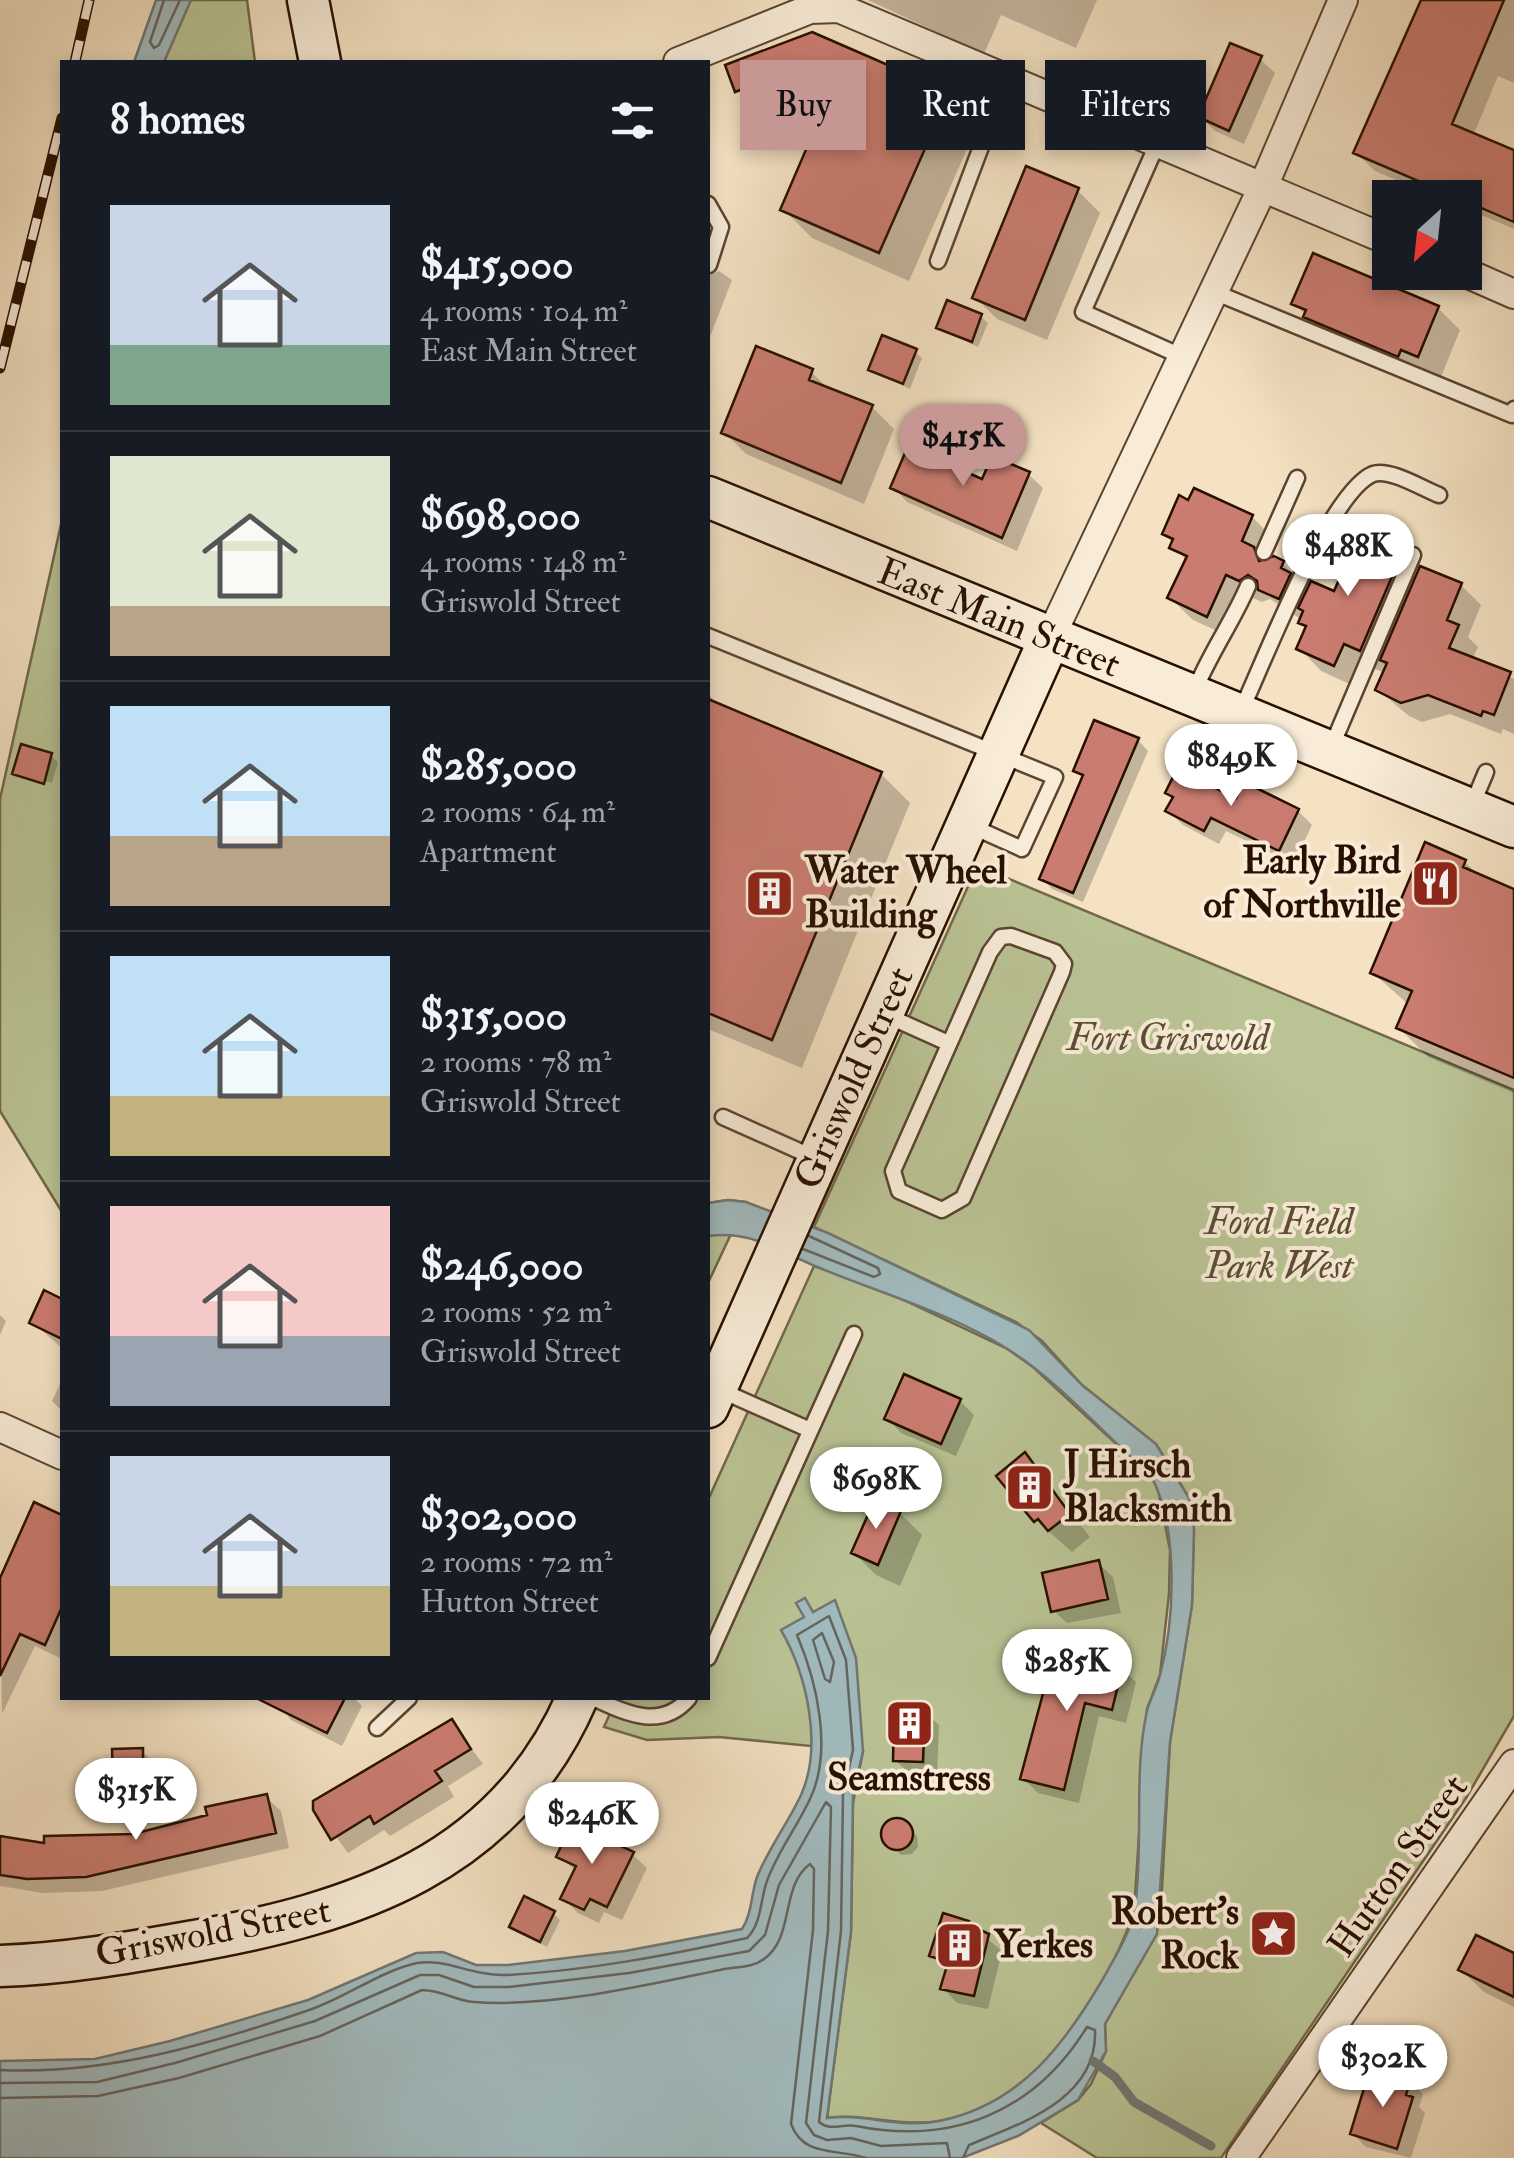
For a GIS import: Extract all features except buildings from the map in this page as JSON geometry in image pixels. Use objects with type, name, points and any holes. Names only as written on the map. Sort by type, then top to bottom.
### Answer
[{"type":"street","points":[[308,0],[320,60]]},
{"type":"street","points":[[1050,640],[1214,292],[1344,0]]},
{"type":"street","points":[[684,60],[810,9],[829,6],[962,60]]},
{"type":"street","points":[[1176,150],[1372,233]]},
{"type":"street","points":[[1482,280],[1514,294]]},
{"type":"street","name":"East Main Street","points":[[710,499],[1514,827]]},
{"type":"street","name":"Griswold Street","points":[[712,1398],[1050,640]]},
{"type":"street","points":[[0,1427],[60,1454]]},
{"type":"street","name":"Griswold Street","points":[[0,1966],[142,1950],[274,1925],[326,1912],[400,1883],[478,1834],[508,1803],[540,1763],[576,1700]]},
{"type":"street","name":"Hutton Street","points":[[1242,2158],[1514,1764]]},
{"type":"lane","points":[[938,261],[980,150]]},
{"type":"lane","points":[[1154,150],[1083,312],[1183,357]]},
{"type":"lane","points":[[710,208],[720,227],[710,262]]},
{"type":"lane","points":[[1214,292],[1512,414],[1514,409]]},
{"type":"lane","points":[[1240,716],[1323,534],[1348,495],[1374,474],[1385,473],[1439,496]]},
{"type":"lane","points":[[1264,552],[1297,478]]},
{"type":"lane","points":[[1330,752],[1413,556]]},
{"type":"lane","points":[[1192,696],[1212,649],[1227,634],[1248,586]]},
{"type":"lane","points":[[710,637],[1055,778],[1022,849],[967,824]]},
{"type":"lane","points":[[1471,809],[1486,772]]},
{"type":"lane","points":[[1021,937],[1060,957],[1062,972],[963,1198],[942,1210],[899,1190],[893,1171],[948,1043],[990,952],[1001,938],[1021,937]]},
{"type":"lane","points":[[883,1013],[948,1043]]},
{"type":"lane","points":[[723,1116],[818,1159]]},
{"type":"lane","points":[[710,1654],[854,1334]]},
{"type":"lane","points":[[712,1398],[810,1430]]},
{"type":"lane","points":[[377,1728],[407,1700]]},
{"type":"lane","points":[[599,1700],[654,1718],[687,1700]]},
{"type":"green space","points":[[160,0],[247,0],[255,60],[148,60]]},
{"type":"green space","points":[[60,529],[60,1209],[0,1111],[0,799]]},
{"type":"green space","name":"Ford Field Park West","points":[[975,871],[995,873],[1514,1090],[1514,1716],[1466,1798],[1221,2158],[1097,2158],[1041,2123],[1078,2100],[1091,2084],[1106,2051],[1105,2024],[1160,1925],[1170,1742],[1192,1605],[1194,1530],[1189,1498],[1156,1444],[1082,1385],[1042,1341],[1016,1322],[814,1227]]},
{"type":"green space","points":[[746,1202],[710,1279],[710,1203]]},
{"type":"green space","points":[[814,1266],[885,1291],[1006,1348],[1033,1367],[1150,1475],[1158,1489],[1170,1550],[1169,1594],[1160,1675],[1147,1709],[1134,1913],[1103,1982],[1060,2046],[1003,2097],[969,2113],[932,2122],[827,2118],[851,1932],[853,1803],[863,1751],[719,1737],[647,1740],[604,1727],[616,1700],[710,1700],[710,1496]]},
{"type":"water","points":[[156,0],[191,0],[165,60],[135,60]]},
{"type":"water","points":[[746,1202],[828,1233],[1029,1330],[1082,1385],[1156,1444],[1189,1498],[1194,1529],[1192,1605],[1170,1742],[1157,1934],[1105,2024],[1106,2051],[1078,2100],[1018,2136],[962,2158],[0,2158],[0,2061],[95,2059],[170,2041],[308,2000],[416,1953],[443,1952],[476,1965],[508,1965],[625,1951],[742,1929],[757,1877],[808,1776],[811,1733],[805,1689],[781,1630],[804,1617],[796,1603],[805,1598],[813,1612],[835,1600],[856,1658],[863,1751],[853,1795],[851,1932],[827,2118],[925,2123],[968,2113],[1017,2086],[1073,2026],[1118,1952],[1135,1908],[1143,1735],[1165,1653],[1172,1573],[1166,1519],[1150,1474],[1062,1392],[1006,1348],[936,1313],[763,1243],[737,1236],[710,1236],[710,1203]]},
{"type":"waterway","points":[[1093,2061],[1115,2077],[1134,2102],[1211,2146]]},
{"type":"railway","points":[[75,60],[89,0]]},
{"type":"railway","points":[[0,368],[60,126]]},
{"type":"place","name":"Early Bird of Northville","points":[[1436,883]]},
{"type":"place","name":"Water Wheel Building","points":[[770,893]]},
{"type":"place","name":"J Hirsch Blacksmith","points":[[1029,1487]]},
{"type":"place","name":"Seamstress","points":[[909,1724]]},
{"type":"place","name":"Robert's Rock","points":[[1274,1934]]},
{"type":"place","name":"Yerkes","points":[[959,1945]]},
{"type":"park label","name":"Fort Griswold","points":[[1168,1038]]}]
